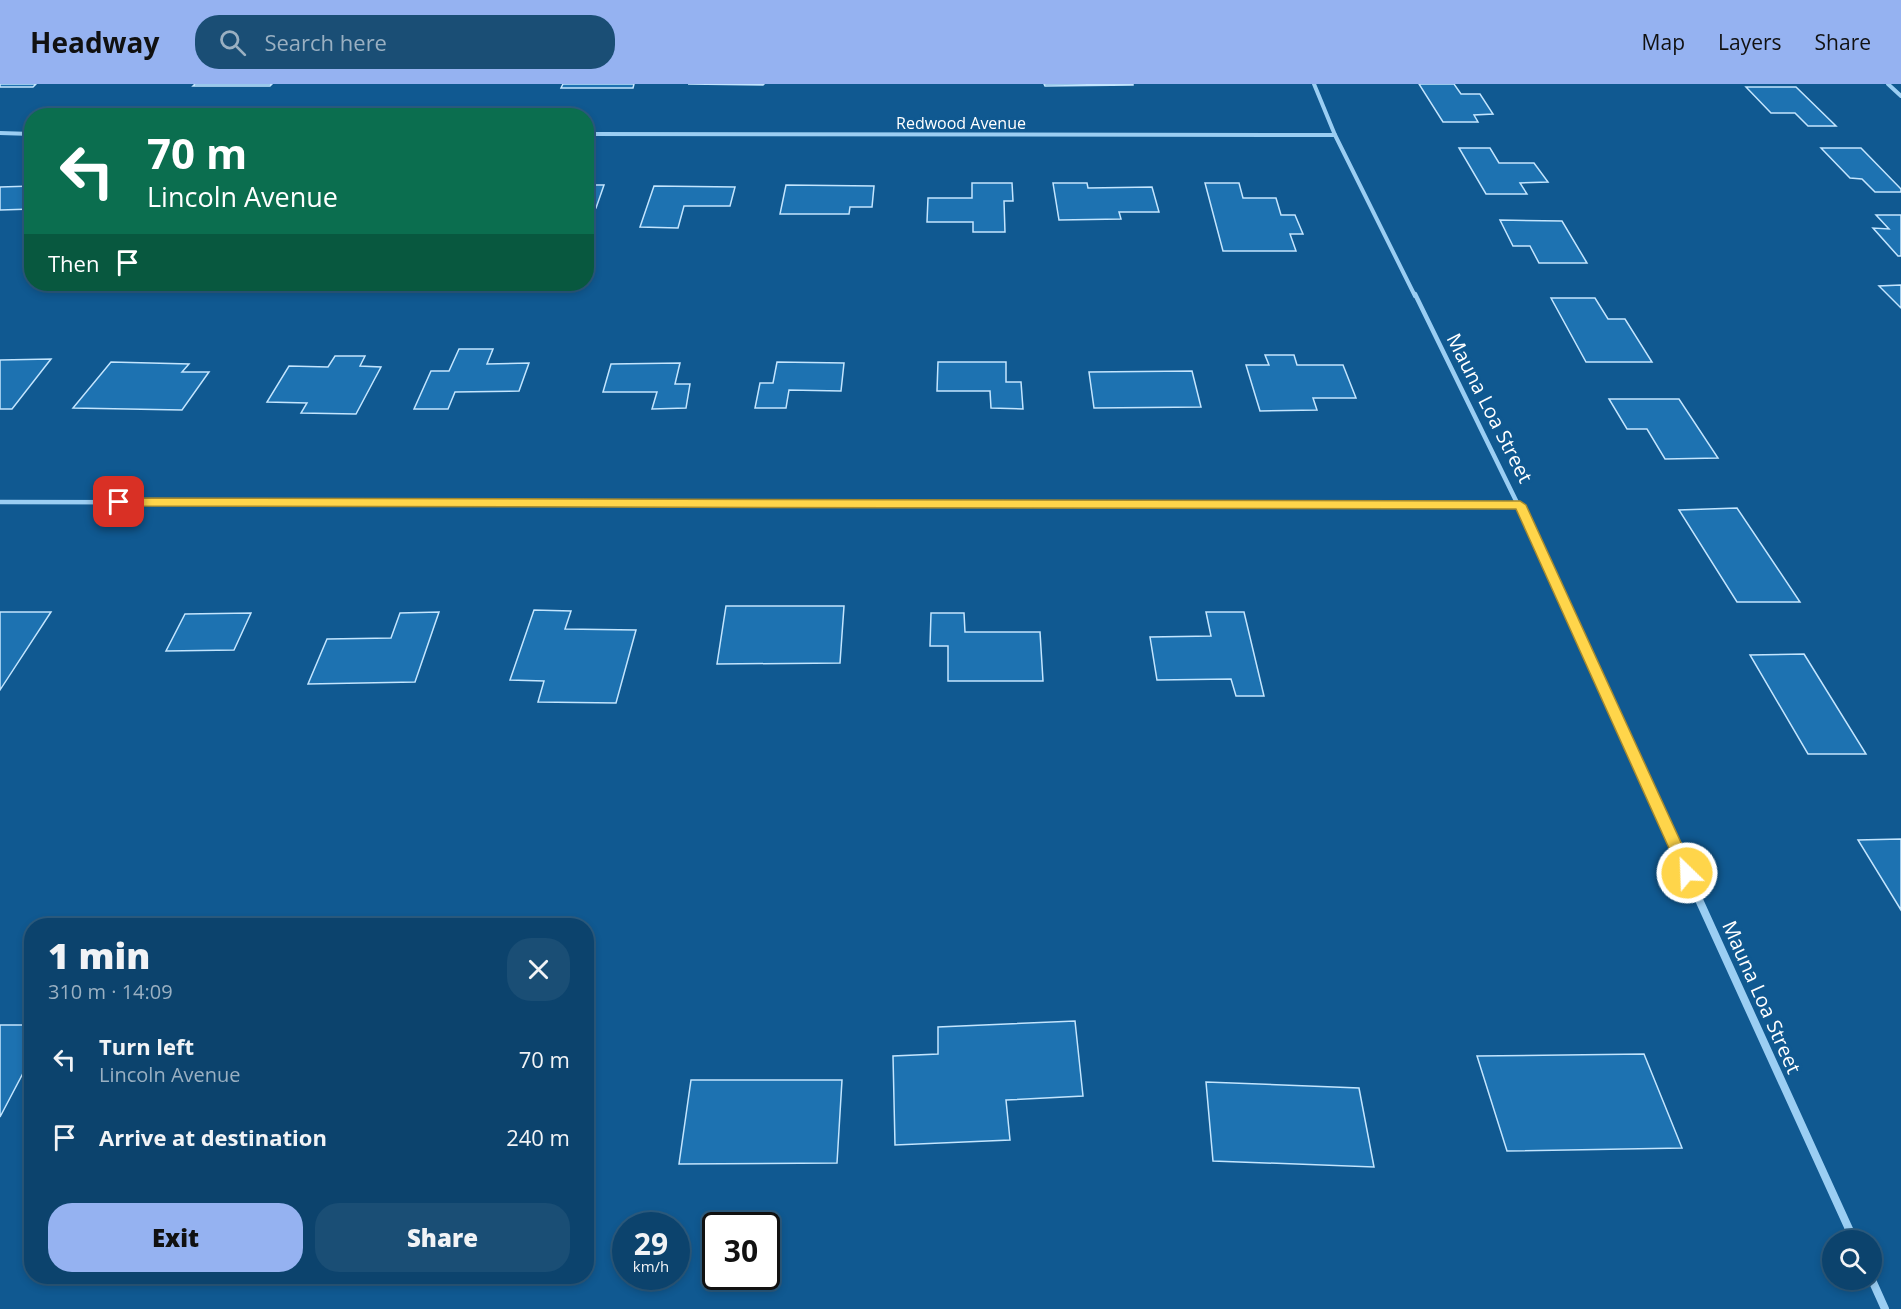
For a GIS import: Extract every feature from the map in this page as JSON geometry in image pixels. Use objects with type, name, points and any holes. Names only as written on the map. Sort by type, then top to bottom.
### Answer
[{"type":"street","name":"Mauna Loa Street","points":[[1314,84],[1335,135],[1520,505],[1849,1230]]},
{"type":"street","points":[[1888,84],[1901,96]]},
{"type":"street","points":[[0,134],[24,134]]},
{"type":"street","name":"Redwood Avenue","points":[[594,134],[1335,135]]},
{"type":"street","points":[[0,502],[1520,505]]},
{"type":"street","points":[[1876,1290],[1885,1309]]},
{"type":"building","points":[[0,84],[36,84],[33,87],[0,87]]},
{"type":"building","points":[[195,84],[272,84],[270,86],[193,86]]},
{"type":"building","points":[[563,84],[634,84],[633,88],[561,88]]},
{"type":"building","points":[[688,84],[764,84],[763,85]]},
{"type":"building","points":[[1044,84],[1133,84],[1133,85],[1045,86]]},
{"type":"building","points":[[1419,84],[1454,84],[1461,94],[1480,94],[1493,114],[1474,115],[1478,122],[1443,122]]},
{"type":"building","points":[[1746,87],[1796,87],[1836,126],[1808,126],[1795,113],[1771,113]]},
{"type":"building","points":[[1459,148],[1490,148],[1499,163],[1534,163],[1548,182],[1520,183],[1527,194],[1486,194]]},
{"type":"building","points":[[1821,148],[1861,148],[1901,189],[1901,192],[1875,192],[1862,179],[1850,178]]},
{"type":"building","points":[[972,183],[1012,183],[1013,201],[1004,201],[1005,232],[973,232],[973,222],[927,222],[928,198],[972,198]]},
{"type":"building","points":[[1053,183],[1087,183],[1088,188],[1152,187],[1159,212],[1119,212],[1121,219],[1059,220]]},
{"type":"building","points":[[1205,183],[1239,183],[1243,198],[1276,198],[1281,215],[1295,215],[1303,234],[1290,234],[1296,251],[1223,251]]},
{"type":"building","points":[[594,185],[604,185],[596,208],[594,208]]},
{"type":"building","points":[[786,185],[874,186],[872,207],[850,207],[849,214],[780,214]]},
{"type":"building","points":[[24,186],[24,209],[0,210],[0,187]]},
{"type":"building","points":[[654,186],[735,187],[730,206],[684,206],[678,228],[640,227]]},
{"type":"building","points":[[1876,215],[1901,215],[1901,256],[1898,256],[1873,228],[1889,229]]},
{"type":"building","points":[[1500,220],[1562,221],[1587,263],[1539,263],[1530,246],[1513,246]]},
{"type":"building","points":[[1901,285],[1901,308],[1879,286]]},
{"type":"building","points":[[1551,298],[1595,298],[1608,319],[1625,319],[1652,362],[1586,362]]},
{"type":"building","points":[[459,349],[493,349],[487,364],[529,363],[519,391],[455,392],[448,409],[414,409],[431,371],[449,371]]},
{"type":"building","points":[[1265,355],[1294,355],[1297,365],[1343,365],[1356,398],[1313,398],[1317,410],[1260,411],[1246,365],[1269,365]]},
{"type":"building","points":[[335,356],[365,356],[360,366],[381,367],[356,414],[301,413],[307,403],[267,402],[289,366],[328,367]]},
{"type":"building","points":[[51,359],[12,409],[0,409],[0,360]]},
{"type":"building","points":[[111,362],[189,364],[182,372],[209,372],[182,410],[73,408]]},
{"type":"building","points":[[777,362],[844,363],[841,391],[789,390],[786,408],[755,408],[760,383],[773,383]]},
{"type":"building","points":[[938,362],[1006,362],[1006,382],[1021,382],[1023,409],[991,408],[990,391],[937,391]]},
{"type":"building","points":[[680,363],[675,384],[690,384],[686,408],[652,409],[657,392],[603,392],[611,364]]},
{"type":"building","points":[[1192,371],[1201,407],[1094,408],[1089,372]]},
{"type":"building","points":[[1609,399],[1679,399],[1718,458],[1665,459],[1647,429],[1627,429]]},
{"type":"building","points":[[1737,508],[1800,602],[1737,602],[1679,510]]},
{"type":"building","points":[[726,606],[844,606],[840,663],[717,664]]},
{"type":"building","points":[[534,610],[571,611],[565,629],[636,630],[616,703],[538,702],[544,681],[510,680]]},
{"type":"building","points":[[0,612],[51,612],[0,690]]},
{"type":"building","points":[[439,612],[415,682],[308,684],[327,639],[391,638],[400,613]]},
{"type":"building","points":[[1206,612],[1244,612],[1264,696],[1236,696],[1231,679],[1157,680],[1150,637],[1211,636]]},
{"type":"building","points":[[251,613],[234,650],[166,651],[185,614]]},
{"type":"building","points":[[931,613],[964,613],[965,632],[1040,632],[1043,681],[948,681],[948,646],[930,646]]},
{"type":"building","points":[[1804,654],[1866,754],[1808,754],[1750,655]]},
{"type":"building","points":[[1901,839],[1901,910],[1858,840]]},
{"type":"building","points":[[1075,1021],[1083,1096],[1006,1100],[1010,1140],[895,1145],[893,1056],[938,1054],[938,1027]]},
{"type":"building","points":[[0,1025],[24,1025],[24,1071],[0,1117]]},
{"type":"building","points":[[1644,1054],[1682,1148],[1507,1151],[1477,1056]]},
{"type":"building","points":[[691,1080],[842,1080],[837,1163],[679,1164]]},
{"type":"building","points":[[1206,1082],[1359,1088],[1374,1167],[1213,1161]]},
{"type":"route","points":[[119,502],[1520,505],[1687,873]]}]
